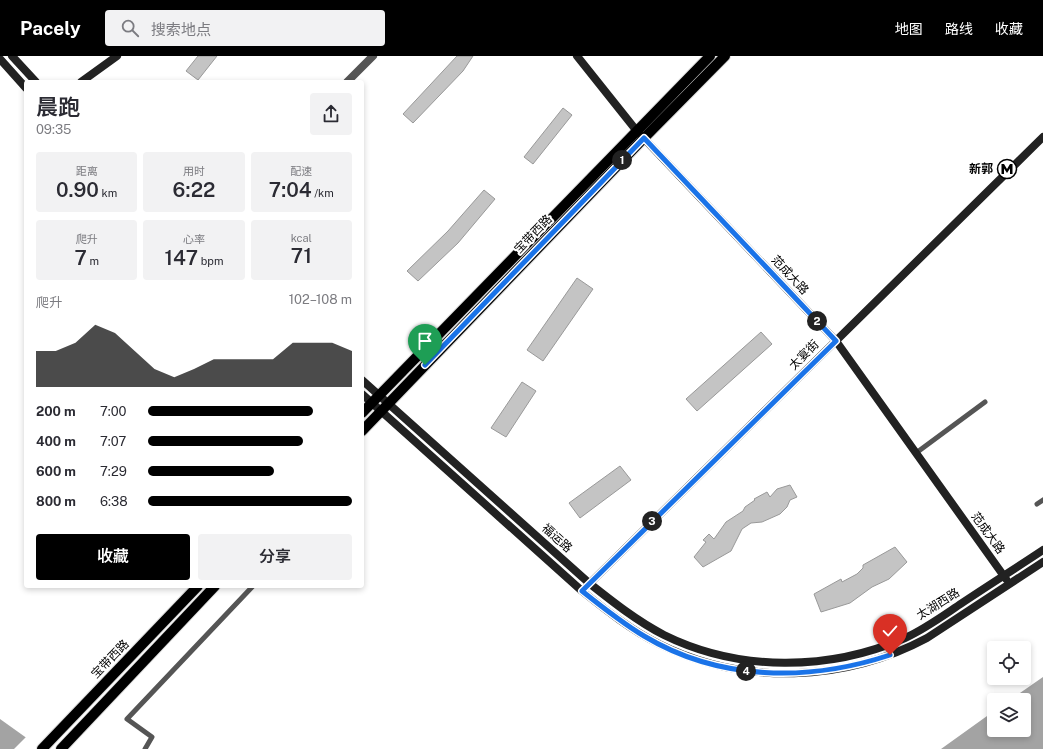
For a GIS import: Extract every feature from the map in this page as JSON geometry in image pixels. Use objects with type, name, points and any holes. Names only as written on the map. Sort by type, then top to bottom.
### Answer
[{"type":"main road","points":[[12,56],[34,80]]},
{"type":"main road","points":[[84,80],[117,56]]},
{"type":"main road","name":"范成大路","points":[[577,56],[636,130],[836,341],[1010,585]]},
{"type":"main road","name":"宝带西路","points":[[364,411],[636,130],[710,56]]},
{"type":"main road","name":"宝带西路","points":[[364,429],[725,56]]},
{"type":"main road","points":[[0,59],[24,86]]},
{"type":"main road","name":"太宴街","points":[[582,591],[1043,137]]},
{"type":"main road","name":"福运路","points":[[364,382],[589,583],[634,617],[677,641],[721,656],[766,663]]},
{"type":"main road","name":"福运路","points":[[364,396],[582,591],[628,626],[673,651],[718,666],[765,673]]},
{"type":"main road","name":"太湖西路","points":[[766,663],[835,659],[886,645],[928,625],[1043,550]]},
{"type":"main road","name":"太湖西路","points":[[765,673],[785,674],[836,669],[890,655],[928,638],[1043,562]]},
{"type":"main road","name":"宝带西路","points":[[42,749],[196,588]]},
{"type":"main road","points":[[61,749],[213,588]]},
{"type":"street","points":[[349,80],[374,56]]},
{"type":"lane","points":[[916,453],[985,402]]},
{"type":"lane","points":[[1037,504],[1043,500]]},
{"type":"lane","points":[[145,749],[152,737],[127,719],[251,588]]},
{"type":"shaded area","points":[[1043,677],[1043,749],[941,749],[987,716],[987,737],[1031,737],[1031,693],[1020,693]]},
{"type":"shaded area","points":[[0,719],[42,749],[0,749]]},
{"type":"pier","points":[[27,736],[43,747],[44,749],[14,749]]},
{"type":"building","points":[[198,56],[217,56],[198,80],[186,71]]},
{"type":"building","points":[[457,56],[473,56],[463,71],[413,123],[403,114]]},
{"type":"building","points":[[563,108],[572,115],[533,164],[524,157]]},
{"type":"building","points":[[484,190],[495,199],[458,243],[418,281],[407,271],[448,231]]},
{"type":"building","points":[[577,278],[593,289],[543,361],[527,350]]},
{"type":"building","points":[[761,332],[772,344],[697,411],[686,399]]},
{"type":"building","points":[[522,382],[536,391],[506,437],[491,428]]},
{"type":"building","points":[[620,466],[631,480],[580,518],[569,503]]},
{"type":"building","points":[[790,485],[797,497],[790,500],[787,507],[780,514],[762,522],[751,523],[742,529],[731,551],[703,567],[694,557],[706,542],[703,540],[709,534],[714,539],[726,522],[743,511],[745,507],[755,500],[754,499],[767,492],[770,497],[777,489]]},
{"type":"building","points":[[895,547],[907,562],[889,579],[872,587],[850,603],[821,612],[814,594],[841,579],[842,582],[857,574],[863,568],[863,565]]},
{"type":"place","name":"新郭","points":[[1007,169]]},
{"type":"route","points":[[425,365],[644,138],[836,341],[582,591],[628,626],[644,636],[673,651],[718,666],[753,672],[785,674],[816,672],[859,665],[890,655]]}]
